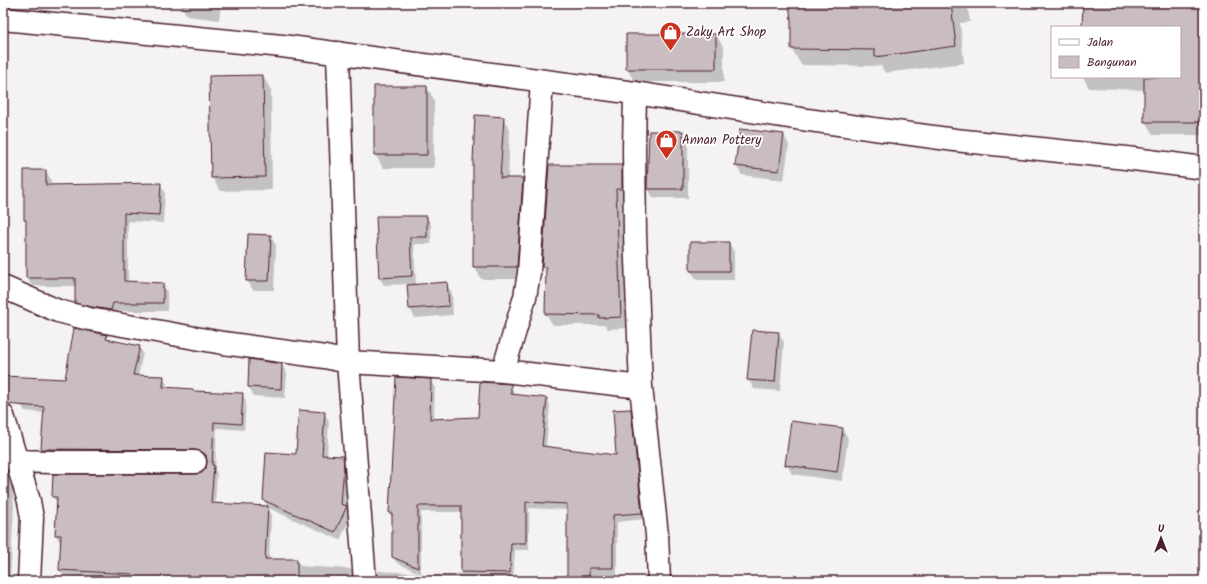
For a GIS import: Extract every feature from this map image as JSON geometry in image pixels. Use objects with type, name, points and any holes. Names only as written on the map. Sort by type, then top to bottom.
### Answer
[{"type":"street","points":[[3,19],[282,46],[635,93],[808,120],[955,140],[1126,158],[1204,168]]},
{"type":"street","points":[[338,53],[348,362],[365,581]]},
{"type":"street","points":[[503,371],[525,297],[529,273],[542,81]]},
{"type":"street","points":[[635,93],[635,234],[641,387],[657,535],[659,581]]},
{"type":"street","points":[[3,288],[58,311],[89,319],[223,344],[325,357],[348,362],[503,371],[641,387]]},
{"type":"street","points":[[3,416],[29,501],[32,518],[29,581]]},
{"type":"street","points":[[16,461],[195,462]]},
{"type":"building","points":[[789,3],[951,3],[956,46],[875,57],[875,50],[791,49],[791,20]]},
{"type":"building","points":[[1083,3],[1204,3],[1204,122],[1144,122],[1144,78],[1181,78],[1181,26],[1082,26]]},
{"type":"building","name":"Zaky Art Shop","points":[[626,34],[716,34],[716,69],[626,69]]},
{"type":"building","points":[[263,75],[265,177],[211,178],[209,76]]},
{"type":"building","points":[[374,86],[427,86],[427,155],[374,155]]},
{"type":"building","points":[[475,115],[504,117],[500,178],[523,178],[517,267],[473,267],[473,162]]},
{"type":"building","points":[[740,129],[784,134],[779,171],[735,166]]},
{"type":"building","name":"Annan Pottery","points":[[649,131],[683,131],[683,189],[647,189]]},
{"type":"building","points":[[549,165],[622,165],[622,189],[616,189],[621,317],[599,318],[599,315],[545,314],[546,267],[542,267]]},
{"type":"building","points":[[24,170],[46,170],[46,185],[161,183],[159,215],[124,213],[124,281],[163,283],[163,303],[113,303],[111,310],[92,307],[75,303],[75,278],[26,278]]},
{"type":"building","points":[[376,216],[427,216],[427,237],[410,237],[412,276],[379,278]]},
{"type":"building","points":[[248,234],[271,235],[269,281],[246,281]]},
{"type":"building","points":[[690,242],[729,242],[729,271],[690,271]]},
{"type":"building","points":[[447,282],[449,306],[409,309],[407,285]]},
{"type":"building","points":[[74,328],[107,335],[106,339],[140,346],[133,375],[164,376],[163,387],[193,389],[193,391],[243,393],[241,424],[214,422],[212,465],[214,465],[211,503],[268,506],[265,559],[297,559],[297,581],[131,581],[132,574],[59,570],[61,535],[55,535],[57,497],[52,497],[53,474],[195,474],[202,473],[206,468],[207,462],[206,455],[201,451],[195,450],[41,449],[44,407],[3,404],[3,376],[65,379]]},
{"type":"building","points":[[752,330],[779,332],[775,382],[747,380]]},
{"type":"building","points":[[249,359],[282,364],[281,389],[248,387]]},
{"type":"building","points":[[396,377],[431,379],[430,419],[478,417],[480,382],[511,384],[511,394],[547,398],[542,446],[616,455],[613,410],[631,409],[642,513],[613,515],[613,568],[589,568],[589,581],[567,581],[567,504],[526,502],[526,543],[511,543],[510,573],[461,572],[461,506],[418,506],[418,568],[392,557],[392,513],[389,513]]},
{"type":"building","points":[[299,410],[325,412],[322,455],[343,456],[344,466],[341,504],[347,506],[335,532],[263,500],[266,452],[296,454]]},
{"type":"building","points":[[791,421],[843,428],[837,472],[785,465]]},
{"type":"place","name":"Zaky Art Shop","points":[[671,52]]},
{"type":"place","name":"Annan Pottery","points":[[666,160]]}]
